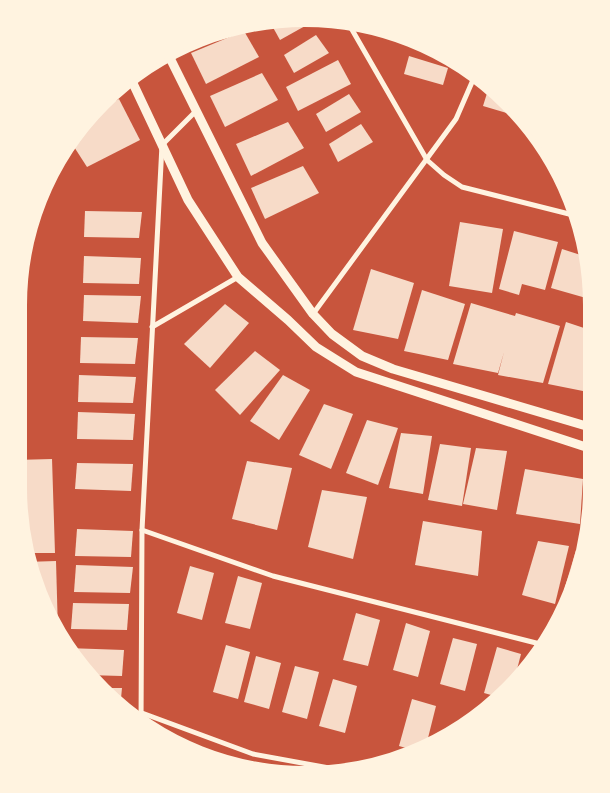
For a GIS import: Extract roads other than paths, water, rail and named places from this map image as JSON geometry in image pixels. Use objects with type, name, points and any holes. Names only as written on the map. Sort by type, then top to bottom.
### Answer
[{"type":"street","points":[[351,27],[427,160],[444,175],[462,187],[571,214]]},
{"type":"street","points":[[170,58],[262,244],[313,314],[332,334],[362,356],[393,369],[586,426]]},
{"type":"street","points":[[313,314],[456,119],[473,80]]},
{"type":"street","points":[[133,83],[188,200],[238,277],[316,347],[356,372],[586,446]]},
{"type":"street","points":[[142,717],[142,530],[162,145],[196,112]]},
{"type":"street","points":[[152,327],[238,277]]},
{"type":"street","points":[[142,530],[273,576],[539,644]]},
{"type":"street","points":[[142,713],[253,754],[330,768]]}]
